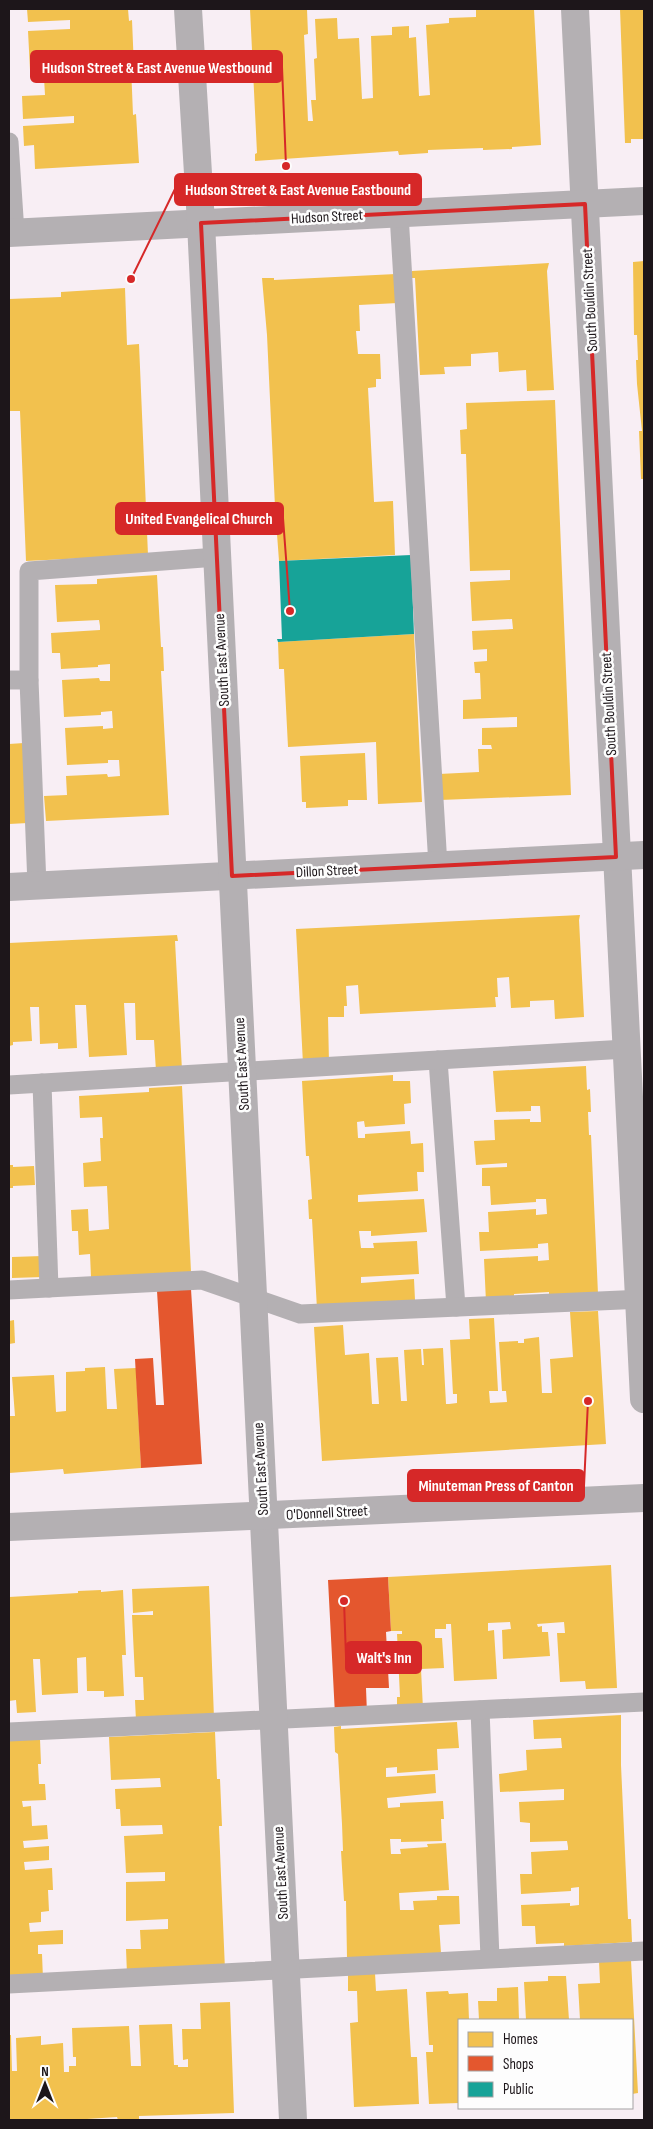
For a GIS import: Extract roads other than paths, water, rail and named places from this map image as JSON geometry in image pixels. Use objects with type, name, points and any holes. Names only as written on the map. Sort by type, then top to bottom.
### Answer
[{"type":"street","name":"South East Avenue","points":[[188,9],[201,223],[293,2120]]},
{"type":"street","name":"South Bouldin Street","points":[[575,9],[616,857],[642,1299],[644,1399]]},
{"type":"street","name":"Hudson Street","points":[[12,233],[644,201]]},
{"type":"street","name":"Dillon Street","points":[[9,887],[644,855]]},
{"type":"street","name":"O'Donnell Street","points":[[9,1527],[644,1498]]},
{"type":"lane","points":[[9,142],[12,233]]},
{"type":"lane","points":[[399,214],[438,866]]},
{"type":"lane","points":[[36,886],[28,680],[28,571],[217,557]]},
{"type":"lane","points":[[9,680],[28,680]]},
{"type":"lane","points":[[9,1085],[626,1049]]},
{"type":"lane","points":[[438,1060],[456,1307]]},
{"type":"lane","points":[[42,1083],[50,1288]]},
{"type":"lane","points":[[9,1290],[202,1280],[300,1314],[642,1299]]},
{"type":"lane","points":[[9,1732],[644,1702]]},
{"type":"lane","points":[[480,1710],[490,1958]]},
{"type":"lane","points":[[9,1984],[644,1951]]},
{"type":"place","name":"Hudson Street & East Avenue Westbound","points":[[286,166]]},
{"type":"place","name":"Hudson Street & East Avenue Eastbound","points":[[131,279]]},
{"type":"place","name":"United Evangelical Church","points":[[290,611]]},
{"type":"place","name":"Minuteman Press of Canton","points":[[588,1401]]},
{"type":"place","name":"Walt's Inn","points":[[344,1601]]}]
